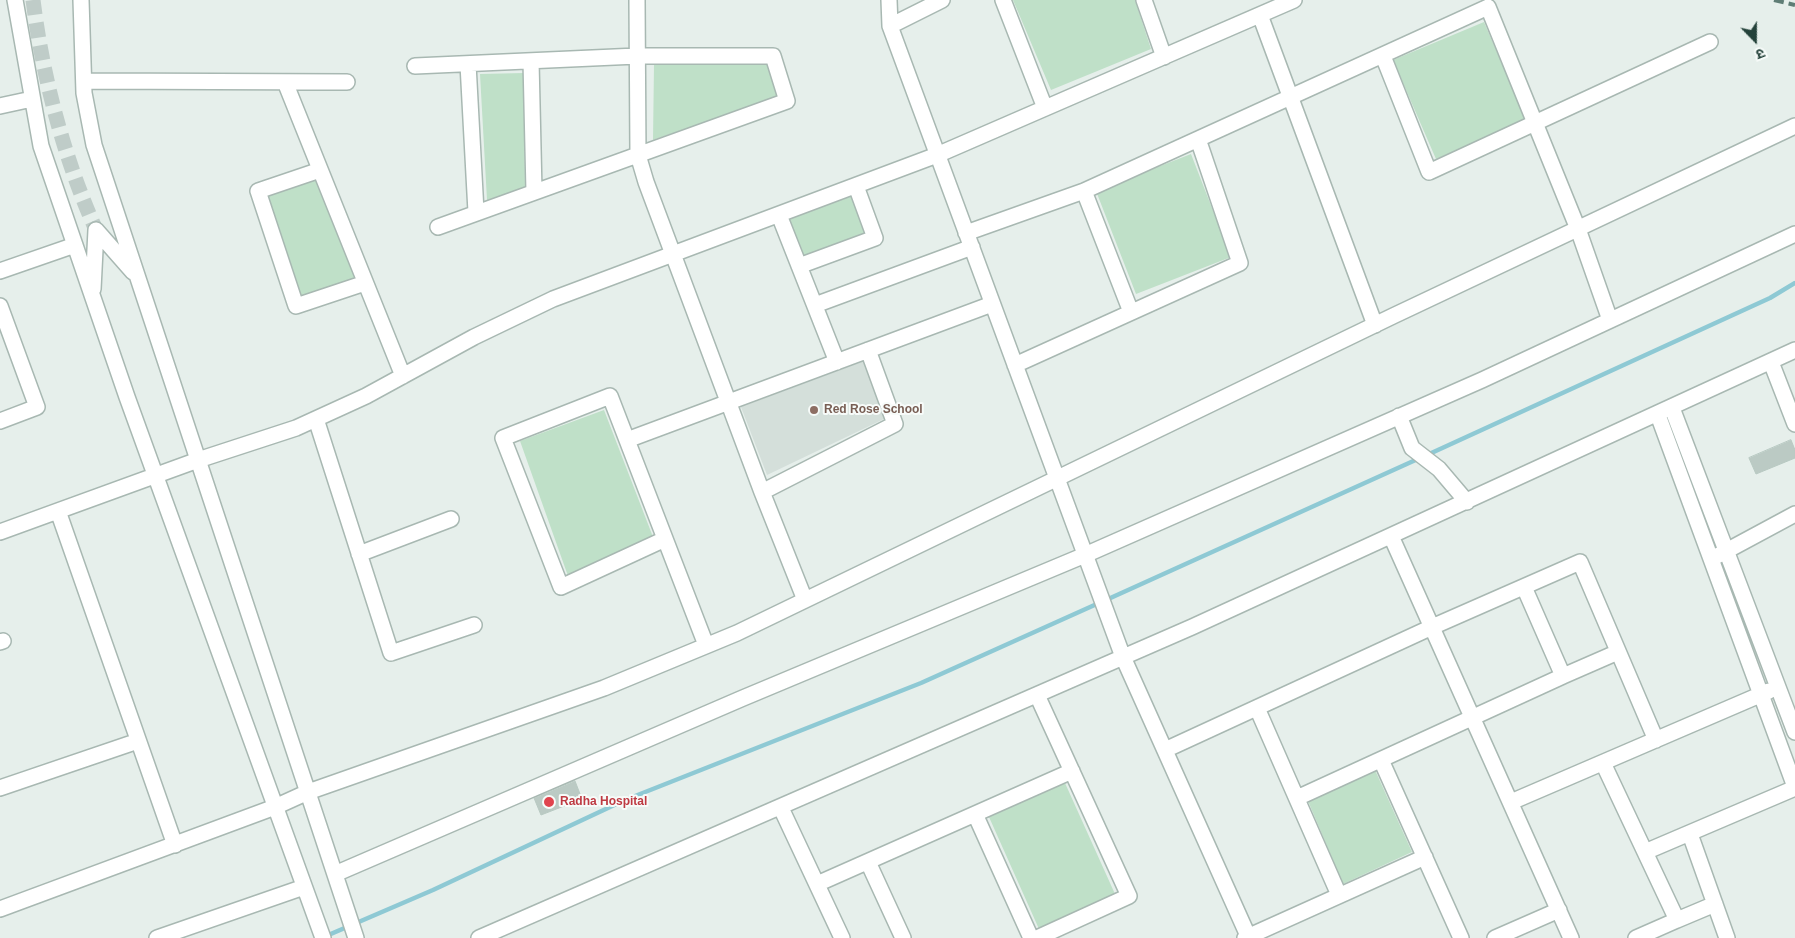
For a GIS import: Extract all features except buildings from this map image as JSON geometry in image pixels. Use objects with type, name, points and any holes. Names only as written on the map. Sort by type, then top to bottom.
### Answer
[{"type":"street","points":[[15,0],[41,146],[155,476],[323,938]]},
{"type":"street","points":[[81,0],[84,81],[94,145],[356,938]]},
{"type":"street","points":[[637,0],[638,155],[672,255],[805,600]]},
{"type":"street","points":[[890,0],[890,26],[1123,657],[1247,937],[1425,857]]},
{"type":"street","points":[[890,26],[942,0]]},
{"type":"street","points":[[1002,0],[1045,108]]},
{"type":"street","points":[[1144,0],[1164,57]]},
{"type":"street","points":[[0,532],[198,460],[296,428],[403,376],[474,337],[552,300],[938,155],[1294,0]]},
{"type":"street","points":[[966,233],[1084,191],[1488,8],[1578,228],[1610,320]]},
{"type":"street","points":[[1260,15],[1375,325]]},
{"type":"street","points":[[1382,56],[1429,172],[1710,42]]},
{"type":"street","points":[[415,66],[637,56],[773,56],[788,101],[438,226]]},
{"type":"street","points":[[531,61],[534,192]]},
{"type":"street","points":[[468,64],[476,212]]},
{"type":"street","points":[[84,81],[347,82]]},
{"type":"street","points":[[285,82],[403,376]]},
{"type":"street","points":[[0,106],[32,99]]},
{"type":"street","points":[[0,909],[275,807],[308,792],[604,688],[706,645],[805,600],[1375,325],[1795,126]]},
{"type":"street","points":[[1015,365],[1240,263],[1198,139]]},
{"type":"street","points":[[320,170],[258,191],[296,306],[366,283]]},
{"type":"street","points":[[799,266],[875,238],[856,186]]},
{"type":"street","points":[[1084,191],[1131,312]]},
{"type":"street","points":[[779,214],[837,362]]},
{"type":"street","points":[[93,298],[96,230],[138,279]]},
{"type":"street","points":[[335,874],[734,702],[1086,555],[1399,416],[1795,234]]},
{"type":"street","points":[[0,271],[75,245]]},
{"type":"street","points":[[815,305],[972,248]]},
{"type":"street","points":[[627,440],[992,304]]},
{"type":"street","points":[[0,306],[37,408],[0,421]]},
{"type":"street","points":[[762,492],[895,424],[868,350]]},
{"type":"street","points":[[479,938],[781,808],[1123,657],[1467,502],[1795,350]]},
{"type":"street","points":[[1771,362],[1795,424]]},
{"type":"street","points":[[665,539],[561,587],[503,438],[610,396],[706,645]]},
{"type":"street","points":[[1644,852],[1795,788],[1761,695],[1718,555],[1665,411]]},
{"type":"street","points":[[1399,416],[1412,448],[1439,469],[1467,502]]},
{"type":"street","points":[[316,419],[391,653],[474,625]]},
{"type":"street","points":[[58,511],[175,844]]},
{"type":"street","points":[[1718,555],[1795,514]]},
{"type":"street","points":[[360,554],[451,519]]},
{"type":"street","points":[[1392,536],[1571,938]]},
{"type":"street","points":[[1718,555],[1778,688],[1795,732]]},
{"type":"street","points":[[1165,750],[1432,627],[1580,562],[1656,740]]},
{"type":"street","points":[[1524,587],[1563,676]]},
{"type":"street","points":[[1296,798],[1618,652]]},
{"type":"street","points":[[1511,802],[1778,688]]},
{"type":"street","points":[[1037,695],[1129,896],[1038,938]]},
{"type":"street","points":[[1257,708],[1339,895]]},
{"type":"street","points":[[0,788],[138,741]]},
{"type":"street","points":[[1381,760],[1461,938]]},
{"type":"street","points":[[1603,763],[1677,920]]},
{"type":"street","points":[[817,884],[1072,771]]},
{"type":"street","points":[[781,808],[842,938]]},
{"type":"street","points":[[975,814],[1031,938]]},
{"type":"street","points":[[1690,834],[1727,938]]},
{"type":"street","points":[[868,862],[903,938]]},
{"type":"street","points":[[157,938],[304,886]]},
{"type":"street","points":[[1636,938],[1715,904]]},
{"type":"street","points":[[1495,938],[1559,910]]},
{"type":"shaded area","points":[[864,361],[886,418],[767,475],[741,407]]},
{"type":"green space","points":[[1013,0],[1135,0],[1151,49],[1051,90]]},
{"type":"green space","points":[[1484,22],[1526,120],[1436,159],[1393,60]]},
{"type":"green space","points":[[770,60],[780,96],[653,140],[654,65]]},
{"type":"green space","points":[[524,73],[525,188],[487,200],[480,74]]},
{"type":"green space","points":[[1191,154],[1231,257],[1136,294],[1096,191]]},
{"type":"green space","points":[[317,179],[356,278],[301,297],[267,194]]},
{"type":"green space","points":[[852,196],[866,235],[803,257],[789,219]]},
{"type":"green space","points":[[604,410],[653,537],[568,576],[520,441]]},
{"type":"green space","points":[[1375,770],[1412,852],[1343,884],[1308,801]]},
{"type":"green space","points":[[1065,783],[1115,894],[1039,929],[989,817]]},
{"type":"waterway","points":[[1427,455],[1770,298],[1795,283]]},
{"type":"waterway","points":[[1106,600],[1420,458]]},
{"type":"waterway","points":[[326,936],[433,890],[625,800],[921,683],[1099,603]]},
{"type":"tunnel","points":[[33,0],[37,30],[56,118],[74,175],[96,230]]},
{"type":"railway","points":[[1774,0],[1795,5]]},
{"type":"place","name":"Red Rose School","points":[[814,410]]},
{"type":"place","name":"Radha Hospital","points":[[549,802]]}]
